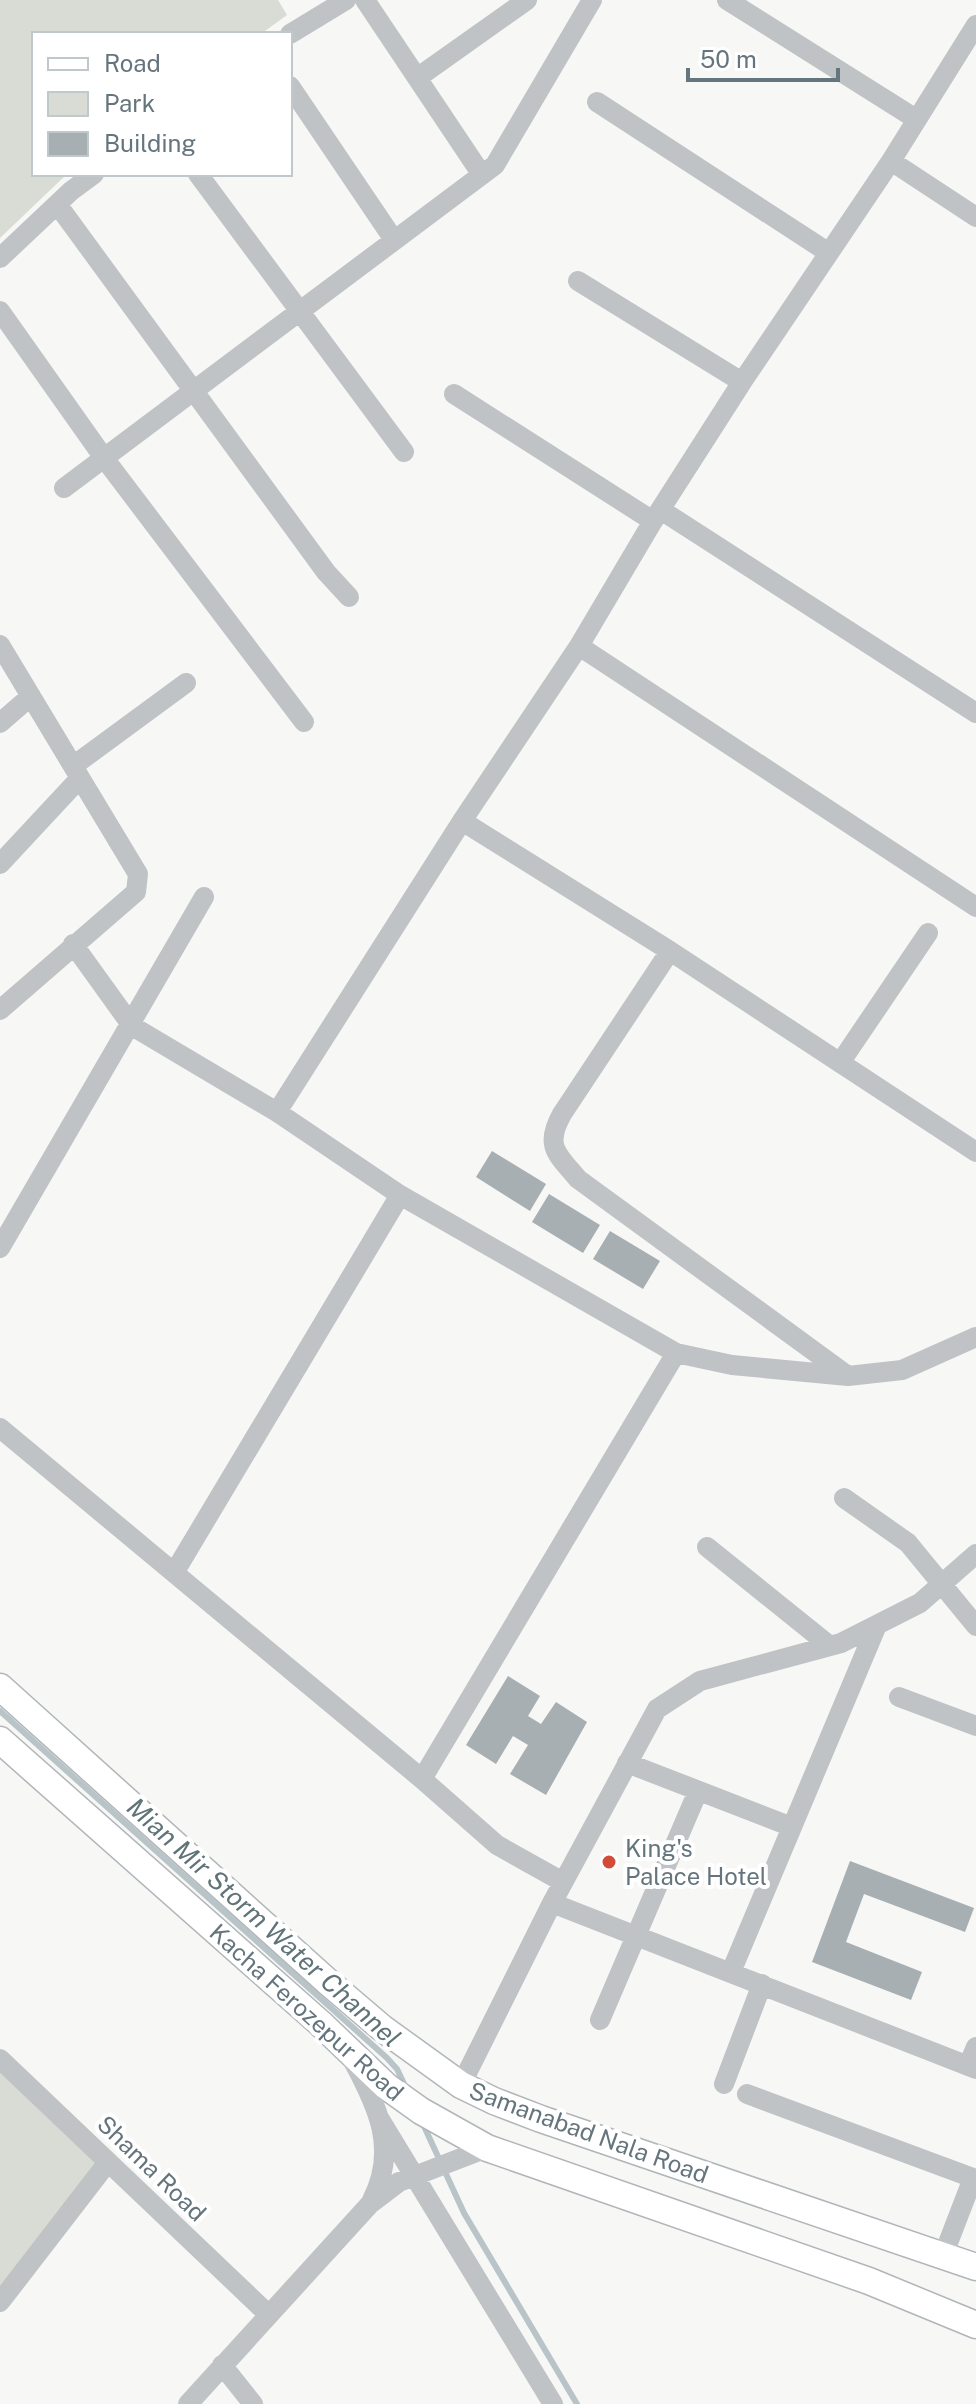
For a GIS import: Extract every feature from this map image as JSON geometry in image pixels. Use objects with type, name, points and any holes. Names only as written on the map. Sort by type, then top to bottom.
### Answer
[{"type":"main road","name":"Samanabad Nala Road","points":[[0,1687],[328,1982],[382,2028],[461,2085],[541,2119],[976,2267]]},
{"type":"main road","name":"Kacha Ferozepur Road","points":[[0,1740],[386,2086],[421,2111],[487,2148],[869,2281],[976,2325]]},
{"type":"main road","points":[[869,2281],[919,2289],[976,2305]]},
{"type":"street","points":[[292,33],[346,0]]},
{"type":"street","points":[[365,0],[482,175]]},
{"type":"street","points":[[417,78],[527,0]]},
{"type":"street","points":[[64,488],[495,165],[592,0]]},
{"type":"street","points":[[727,0],[916,119]]},
{"type":"street","points":[[277,1112],[462,821],[579,646],[742,382],[891,161],[976,25]]},
{"type":"street","points":[[292,89],[394,240]]},
{"type":"street","points":[[597,102],[829,253]]},
{"type":"street","points":[[891,161],[976,217]]},
{"type":"street","points":[[0,258],[92,176]]},
{"type":"street","points":[[199,176],[404,452]]},
{"type":"street","points":[[57,204],[326,572],[349,597]]},
{"type":"street","points":[[578,281],[742,382]]},
{"type":"street","points":[[0,311],[104,458],[304,722]]},
{"type":"street","points":[[454,394],[976,713]]},
{"type":"street","points":[[0,645],[138,874],[136,892],[0,1010]]},
{"type":"street","points":[[579,646],[976,907]]},
{"type":"street","points":[[0,864],[76,772],[186,683]]},
{"type":"street","points":[[0,723],[31,696]]},
{"type":"street","points":[[462,821],[670,951],[976,1152]]},
{"type":"street","points":[[0,1248],[132,1026],[204,897]]},
{"type":"street","points":[[840,1063],[928,933]]},
{"type":"street","points":[[73,944],[132,1026],[277,1112],[400,1195],[676,1353],[732,1365],[848,1376],[902,1370],[976,1337]]},
{"type":"street","points":[[670,951],[552,1131],[555,1151],[578,1179],[848,1376]]},
{"type":"street","points":[[174,1573],[400,1195]]},
{"type":"street","points":[[422,1779],[676,1353]]},
{"type":"street","points":[[0,1428],[497,1845],[563,1882]]},
{"type":"street","points":[[844,1498],[908,1543],[976,1626]]},
{"type":"street","points":[[707,1547],[830,1646]]},
{"type":"street","points":[[461,2085],[552,1903],[657,1709],[700,1681],[830,1646],[877,1625],[920,1603],[976,1554]]},
{"type":"street","points":[[731,1972],[877,1625]]},
{"type":"street","points":[[899,1697],[976,1726]]},
{"type":"street","points":[[627,1763],[792,1827]]},
{"type":"street","points":[[600,2020],[698,1791]]},
{"type":"street","points":[[552,1903],[972,2068],[976,2047]]},
{"type":"street","points":[[724,2084],[762,1984]]},
{"type":"street","points":[[346,2048],[375,2104],[386,2156],[379,2186],[370,2204]]},
{"type":"street","name":"Shama Road","points":[[0,2059],[268,2314]]},
{"type":"street","points":[[747,2094],[973,2178],[943,2256]]},
{"type":"street","points":[[379,2118],[553,2404]]},
{"type":"street","points":[[188,2404],[268,2314],[386,2190],[412,2176],[487,2148]]},
{"type":"street","points":[[0,2302],[108,2162]]},
{"type":"street","points":[[222,2365],[253,2404]]},
{"type":"green space","points":[[0,0],[278,0],[287,15],[264,32],[32,32],[32,176],[65,176],[0,238]]},
{"type":"green space","points":[[0,2059],[108,2162],[0,2302]]},
{"type":"building","points":[[492,1151],[546,1184],[530,1211],[476,1177]]},
{"type":"building","points":[[549,1194],[600,1225],[583,1253],[532,1222]]},
{"type":"building","points":[[610,1231],[660,1261],[643,1289],[593,1259]]},
{"type":"building","points":[[508,1676],[540,1696],[528,1716],[541,1724],[556,1702],[587,1722],[546,1795],[510,1774],[528,1745],[513,1736],[496,1764],[466,1745]]},
{"type":"building","points":[[850,1861],[974,1908],[965,1932],[864,1894],[846,1942],[922,1972],[911,2000],[812,1962]]},
{"type":"waterway","name":"Mian Mir Storm Water Channel","points":[[0,1711],[387,2058],[397,2069],[406,2088]]},
{"type":"waterway","name":"Mian Mir Storm Water Channel","points":[[423,2124],[464,2213],[577,2404]]},
{"type":"place","name":"King's Palace Hotel","points":[[609,1862]]}]
